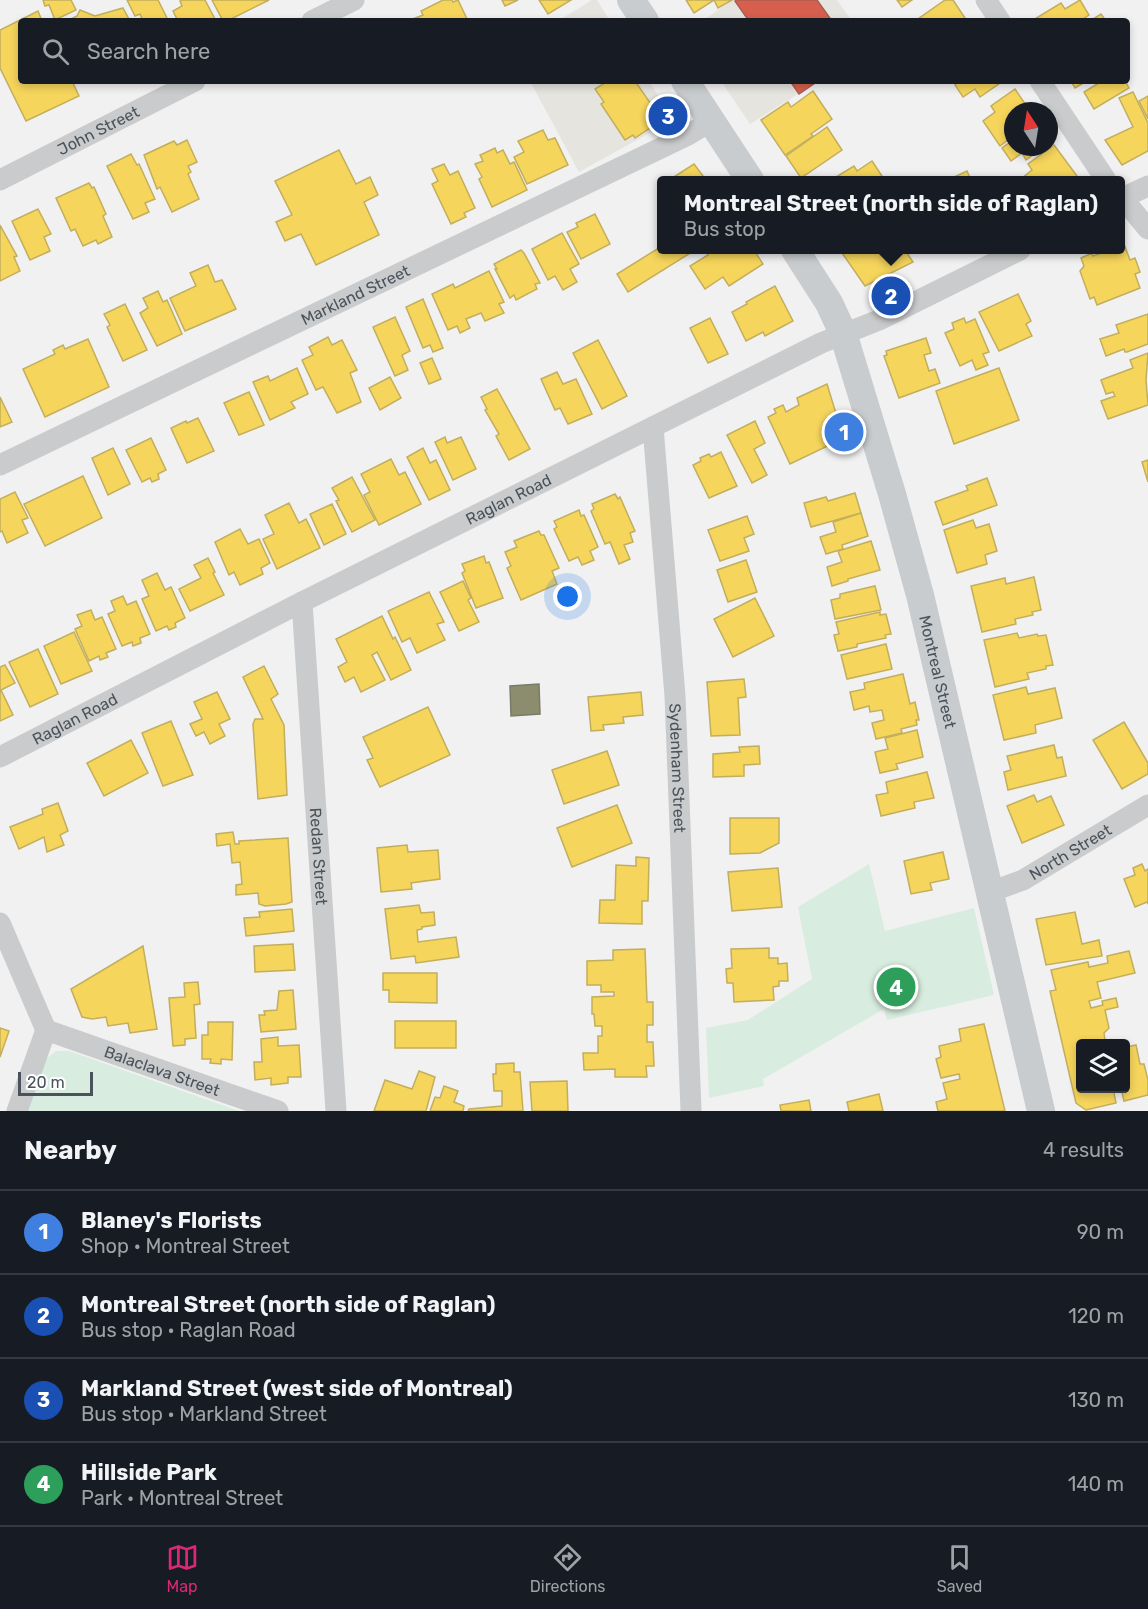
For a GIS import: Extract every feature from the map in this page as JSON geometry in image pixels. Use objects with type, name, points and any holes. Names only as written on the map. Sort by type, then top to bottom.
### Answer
[{"type":"main road","points":[[631,0],[643,18]]},
{"type":"main road","points":[[687,84],[747,176]]},
{"type":"main road","name":"Montreal Street","points":[[798,254],[829,303],[843,333],[920,595],[1041,1111]]},
{"type":"street","points":[[318,18],[354,0]]},
{"type":"street","points":[[986,0],[998,18]]},
{"type":"street","name":"John Street","points":[[0,180],[189,84]]},
{"type":"street","points":[[1042,84],[1103,176]]},
{"type":"street","name":"Markland Street","points":[[0,465],[688,135],[711,121]]},
{"type":"street","points":[[1125,196],[1148,186]]},
{"type":"street","points":[[1125,201],[1148,229]]},
{"type":"street","name":"Raglan Road","points":[[0,757],[302,602],[843,333],[879,320],[1010,254]]},
{"type":"street","name":"Sydenham Street","points":[[654,427],[675,696],[690,1111]]},
{"type":"street","name":"Redan Street","points":[[302,602],[336,1111]]},
{"type":"street","name":"North Street","points":[[990,892],[1023,880],[1148,805]]},
{"type":"street","points":[[0,923],[46,1030],[17,1111]]},
{"type":"street","name":"Balaclava Street","points":[[46,1030],[278,1111]]},
{"type":"shaded area","points":[[592,0],[597,0],[608,18],[563,18]]},
{"type":"shaded area","points":[[731,0],[837,0],[850,18],[707,18]]},
{"type":"shaded area","points":[[532,84],[651,84],[673,120],[579,172]]},
{"type":"shaded area","points":[[723,84],[814,84],[750,124]]},
{"type":"green space","points":[[869,864],[885,931],[974,908],[994,995],[887,1020],[884,1009],[763,1079],[764,1086],[709,1098],[706,1028],[748,1020],[812,979],[798,907]]},
{"type":"green space","points":[[56,1051],[69,1051],[239,1111],[27,1111],[46,1059]]},
{"type":"building: Homes","points":[[43,0],[71,0],[76,10],[54,18],[49,5],[45,6]]},
{"type":"building: Homes","points":[[127,0],[158,0],[167,18],[142,18],[140,14],[135,16]]},
{"type":"building: Homes","points":[[205,0],[214,18],[176,18],[173,11],[182,6],[180,1]]},
{"type":"building: Homes","points":[[212,0],[269,0],[233,18],[221,18]]},
{"type":"building: Homes","points":[[443,0],[453,2],[458,0],[467,18],[416,18],[423,15],[421,11]]},
{"type":"building: Homes","points":[[502,0],[518,0],[505,6]]},
{"type":"building: Homes","points":[[539,0],[571,0],[548,14]]},
{"type":"building: Homes","points":[[686,0],[714,0],[694,13]]},
{"type":"building: Homes","points":[[714,0],[732,0],[718,8]]},
{"type":"building: Homes","points":[[897,0],[912,0],[902,7]]},
{"type":"building: Homes","points":[[945,0],[953,0],[965,18],[919,18]]},
{"type":"building: Homes","points":[[1080,0],[1089,15],[1084,18],[1036,18],[1061,3],[1065,9]]},
{"type":"building: Homes","points":[[123,8],[128,18],[73,18],[80,10],[95,16]]},
{"type":"building: Homes","points":[[38,11],[41,18],[24,18]]},
{"type":"building: Homes","points":[[18,21],[18,84],[73,84],[79,96],[26,121],[0,68],[0,30]]},
{"type":"building: Homes","points":[[603,84],[637,84],[662,120],[635,138],[633,135],[625,140],[601,104],[604,102],[595,89]]},
{"type":"building: Homes","points":[[999,84],[980,97],[975,89],[963,97],[955,85]]},
{"type":"building: Homes","points":[[1097,84],[1127,84],[1129,88],[1094,109],[1084,92]]},
{"type":"building: Homes","points":[[1015,89],[1024,102],[1004,102],[1004,143],[1000,146],[983,121],[995,112],[991,106]]},
{"type":"building: Homes","points":[[813,91],[832,119],[811,134],[813,136],[785,155],[761,120],[788,102],[791,107]]},
{"type":"building: Homes","points":[[1133,92],[1148,123],[1148,151],[1122,165],[1105,140],[1133,127],[1119,98]]},
{"type":"building: Homes","points":[[1148,96],[1148,119],[1139,101]]},
{"type":"building: Homes","points":[[827,127],[842,150],[804,176],[800,176],[786,156]]},
{"type":"building: Homes","points":[[543,130],[548,140],[555,138],[568,165],[527,184],[514,157],[524,152],[518,141]]},
{"type":"building: Homes","points":[[187,140],[197,162],[188,166],[191,172],[188,174],[199,199],[172,212],[160,187],[157,189],[144,155],[174,141],[177,145]]},
{"type":"building: Homes","points":[[495,148],[497,153],[503,150],[510,164],[514,162],[527,190],[492,207],[475,164],[483,161],[480,155]]},
{"type":"building: Homes","points":[[339,150],[356,184],[370,177],[378,195],[364,202],[379,235],[316,265],[301,234],[285,241],[276,222],[292,215],[275,181]]},
{"type":"building: Homes","points":[[1058,150],[1077,176],[1024,176],[1032,170],[1028,164],[1039,156],[1058,156]]},
{"type":"building: Homes","points":[[131,154],[137,165],[139,164],[155,199],[145,203],[149,212],[133,219],[107,166]]},
{"type":"building: Homes","points":[[1008,156],[1018,156],[1011,161]]},
{"type":"building: Homes","points":[[872,161],[882,176],[838,176],[854,166],[857,171]]},
{"type":"building: Homes","points":[[444,164],[450,175],[458,171],[475,208],[464,213],[466,217],[451,224],[432,184],[438,181],[432,169]]},
{"type":"building: Homes","points":[[694,164],[703,176],[675,176]]},
{"type":"building: Homes","points":[[967,171],[969,176],[956,176]]},
{"type":"building: Homes","points":[[89,183],[92,188],[94,187],[106,214],[103,216],[112,237],[98,244],[96,240],[83,246],[75,229],[71,231],[56,198]]},
{"type":"building: Homes","points":[[38,209],[51,234],[44,237],[50,251],[30,260],[12,221]]},
{"type":"building: Homes","points":[[595,214],[610,244],[581,259],[567,232],[578,227],[576,223]]},
{"type":"building: Homes","points":[[0,225],[17,256],[14,257],[20,271],[0,281]]},
{"type":"building: Homes","points":[[562,233],[579,264],[570,269],[577,282],[563,290],[555,276],[548,280],[532,249]]},
{"type":"building: Homes","points":[[1125,247],[1130,260],[1135,258],[1140,272],[1135,274],[1140,288],[1097,305],[1094,297],[1090,299],[1080,271],[1084,266],[1081,258],[1090,254],[1093,256],[1125,254]]},
{"type":"building: Homes","points":[[657,249],[657,254],[689,254],[628,292],[617,274]]},
{"type":"building: Homes","points":[[521,250],[540,283],[535,284],[537,289],[516,300],[514,295],[510,298],[494,264]]},
{"type":"building: Homes","points":[[757,254],[763,264],[729,286],[723,277],[705,289],[690,266],[708,255]]},
{"type":"building: Homes","points":[[843,254],[908,254],[913,262],[865,286]]},
{"type":"building: Homes","points":[[208,265],[215,282],[222,280],[236,309],[185,331],[170,298],[196,286],[190,273]]},
{"type":"building: Homes","points":[[489,271],[504,302],[499,304],[504,313],[485,321],[481,313],[466,319],[470,328],[460,333],[457,326],[448,330],[432,294],[453,284],[455,288]]},
{"type":"building: Homes","points":[[775,286],[793,321],[765,336],[763,332],[746,341],[732,312]]},
{"type":"building: Homes","points":[[158,291],[163,302],[167,300],[182,334],[157,346],[140,313],[148,308],[143,298]]},
{"type":"building: Homes","points":[[1018,294],[1031,321],[1026,324],[1032,336],[999,351],[979,312]]},
{"type":"building: Homes","points":[[423,299],[443,348],[433,352],[430,345],[423,348],[406,307]]},
{"type":"building: Homes","points":[[125,304],[147,350],[123,361],[107,327],[110,325],[104,314]]},
{"type":"building: Homes","points":[[1148,314],[1148,344],[1127,352],[1124,349],[1106,356],[1100,339],[1119,333],[1116,325]]},
{"type":"building: Homes","points":[[395,317],[410,351],[402,355],[408,370],[395,376],[373,327]]},
{"type":"building: Homes","points":[[710,318],[728,354],[708,363],[690,328]]},
{"type":"building: Homes","points":[[964,318],[966,323],[975,319],[989,352],[983,354],[988,365],[976,370],[972,360],[960,366],[945,333],[954,329],[952,323]]},
{"type":"building: Homes","points":[[328,337],[332,345],[342,340],[357,370],[350,373],[361,402],[337,413],[323,387],[316,390],[302,360],[313,355],[309,347]]},
{"type":"building: Homes","points":[[926,338],[931,353],[924,355],[929,371],[935,369],[940,383],[899,398],[884,356],[887,355],[886,351]]},
{"type":"building: Homes","points":[[88,339],[109,387],[45,417],[23,369],[55,354],[53,350],[63,345],[65,349]]},
{"type":"building: Homes","points":[[598,340],[627,396],[602,409],[573,353]]},
{"type":"building: Homes","points":[[1148,353],[1146,380],[1148,405],[1108,419],[1101,401],[1115,396],[1113,392],[1106,394],[1101,380],[1133,368],[1130,360]]},
{"type":"building: Homes","points":[[432,358],[441,379],[429,384],[420,363]]},
{"type":"building: Homes","points":[[297,368],[308,394],[291,402],[295,408],[270,420],[253,382],[268,376],[270,381]]},
{"type":"building: Homes","points":[[999,368],[1019,420],[954,444],[936,391]]},
{"type":"building: Homes","points":[[557,372],[563,384],[576,379],[592,414],[568,424],[560,408],[555,410],[541,379]]},
{"type":"building: Homes","points":[[390,377],[401,398],[380,410],[369,388]]},
{"type":"building: Homes","points":[[827,384],[841,430],[834,434],[838,441],[790,464],[768,417],[776,413],[774,409],[783,405],[786,412],[799,405],[797,398]]},
{"type":"building: Homes","points":[[497,389],[530,449],[509,460],[496,436],[499,434],[485,410],[487,409],[481,397]]},
{"type":"building: Homes","points":[[249,392],[264,425],[239,435],[224,403]]},
{"type":"building: Homes","points":[[0,397],[12,422],[0,427]]},
{"type":"building: Homes","points":[[198,418],[214,451],[187,463],[171,428]]},
{"type":"building: Homes","points":[[755,421],[765,443],[754,449],[767,475],[752,483],[727,435]]},
{"type":"building: Homes","points":[[445,437],[447,443],[461,437],[476,469],[453,480],[435,442]]},
{"type":"building: Homes","points":[[151,438],[166,470],[158,474],[159,479],[152,482],[150,478],[142,482],[126,450]]},
{"type":"building: Homes","points":[[113,448],[130,484],[108,495],[92,458]]},
{"type":"building: Homes","points":[[423,448],[430,463],[436,460],[450,490],[429,500],[407,457]]},
{"type":"building: Homes","points":[[721,452],[737,486],[709,498],[693,465],[701,461],[700,458],[709,454],[711,457]]},
{"type":"building: Homes","points":[[391,459],[399,475],[405,472],[421,504],[379,525],[364,495],[370,492],[361,474]]},
{"type":"building: Homes","points":[[1148,460],[1148,482],[1142,462]]},
{"type":"building: Homes","points":[[83,476],[102,518],[45,546],[24,504]]},
{"type":"building: Homes","points":[[352,477],[375,520],[352,532],[332,488]]},
{"type":"building: Homes","points":[[987,478],[997,505],[943,525],[935,502],[968,490],[966,486]]},
{"type":"building: Homes","points":[[15,492],[28,518],[22,520],[28,533],[7,543],[2,531],[0,532],[0,499]]},
{"type":"building: Homes","points":[[855,493],[861,513],[811,527],[804,503],[826,497],[828,501]]},
{"type":"building: Homes","points":[[615,494],[618,499],[620,497],[635,531],[630,533],[633,542],[624,545],[630,559],[619,564],[610,542],[605,544],[591,511],[594,509],[592,504]]},
{"type":"building: Homes","points":[[289,503],[299,523],[306,519],[320,548],[277,569],[263,539],[274,534],[265,515]]},
{"type":"building: Homes","points":[[332,504],[346,534],[324,545],[310,514]]},
{"type":"building: Homes","points":[[579,510],[581,516],[584,515],[598,547],[590,551],[594,560],[582,565],[578,557],[569,561],[554,529],[557,527],[554,521]]},
{"type":"building: Homes","points":[[861,513],[868,536],[842,545],[843,549],[826,554],[820,537],[836,532],[833,522]]},
{"type":"building: Homes","points":[[747,516],[754,534],[744,538],[749,551],[720,561],[708,530]]},
{"type":"building: Homes","points":[[973,520],[976,528],[989,524],[997,551],[985,555],[987,564],[957,573],[944,530]]},
{"type":"building: Homes","points":[[240,529],[248,544],[259,539],[270,563],[261,568],[263,574],[240,585],[234,572],[229,575],[215,542]]},
{"type":"building: Homes","points":[[539,531],[541,535],[544,535],[559,568],[552,571],[557,584],[521,600],[507,568],[511,566],[505,552],[517,547],[514,541]]},
{"type":"building: Homes","points":[[871,541],[880,570],[832,586],[827,567],[842,562],[838,551]]},
{"type":"building: Homes","points":[[484,556],[486,563],[489,562],[503,598],[476,608],[462,573],[465,571],[462,564]]},
{"type":"building: Homes","points":[[208,558],[224,595],[190,611],[179,589],[201,578],[194,565]]},
{"type":"building: Homes","points":[[746,560],[757,592],[728,602],[717,570]]},
{"type":"building: Homes","points":[[157,573],[165,590],[171,587],[185,618],[175,623],[176,627],[169,630],[167,626],[156,631],[142,599],[149,596],[142,580]]},
{"type":"building: Homes","points":[[1034,577],[1041,610],[1032,612],[1033,615],[1015,619],[1016,624],[982,632],[971,586],[1005,578],[1006,584]]},
{"type":"building: Homes","points":[[463,581],[471,598],[468,600],[479,622],[459,631],[440,592]]},
{"type":"building: Homes","points":[[875,586],[881,610],[835,619],[831,600],[840,598],[840,594]]},
{"type":"building: Homes","points":[[429,592],[444,622],[437,624],[445,640],[417,653],[410,638],[402,642],[388,611]]},
{"type":"building: Homes","points":[[123,596],[127,605],[136,601],[150,634],[140,638],[141,643],[133,646],[132,642],[122,646],[108,614],[115,611],[111,601]]},
{"type":"building: Homes","points":[[755,598],[774,636],[733,657],[714,619]]},
{"type":"building: Homes","points":[[91,610],[95,620],[102,617],[116,649],[106,653],[108,657],[100,660],[99,656],[89,661],[75,629],[82,626],[77,615]]},
{"type":"building: Homes","points":[[880,612],[880,615],[886,614],[891,634],[885,635],[886,638],[838,651],[834,635],[839,634],[836,622]]},
{"type":"building: Homes","points":[[382,616],[411,670],[391,680],[377,652],[372,655],[385,680],[361,692],[354,677],[345,682],[338,667],[347,662],[336,639]]},
{"type":"building: Homes","points":[[74,632],[92,671],[61,684],[44,646]]},
{"type":"building: Homes","points":[[1017,633],[1019,638],[1037,634],[1038,636],[1046,635],[1053,665],[1027,673],[1029,679],[995,687],[984,640]]},
{"type":"building: Homes","points":[[886,644],[892,669],[847,679],[841,655]]},
{"type":"building: Homes","points":[[38,649],[58,694],[30,707],[9,662]]},
{"type":"building: Homes","points":[[5,665],[15,683],[1,690],[13,715],[0,721],[0,667]]},
{"type":"building: Homes","points":[[264,666],[278,694],[271,699],[284,725],[287,795],[258,799],[253,724],[255,719],[263,719],[243,677]]},
{"type":"building: Homes","points":[[903,674],[910,704],[915,702],[919,720],[916,720],[917,725],[901,729],[902,733],[876,739],[872,723],[884,720],[882,710],[870,712],[869,706],[854,710],[850,692],[865,689],[864,683]]},
{"type":"building: Homes","points":[[744,679],[746,697],[738,698],[740,735],[711,736],[707,682]]},
{"type":"building: Homes","points":[[1026,687],[1028,694],[1055,688],[1062,718],[1035,725],[1036,733],[1004,740],[993,695]]},
{"type":"building: Homes","points":[[217,692],[230,719],[219,724],[225,736],[210,744],[204,732],[196,736],[190,724],[202,719],[194,702]]},
{"type":"building: Homes","points":[[641,692],[643,715],[623,717],[624,723],[603,725],[604,730],[591,731],[588,697]]},
{"type":"building: Homes","points":[[428,707],[450,755],[380,787],[367,760],[373,758],[363,737]]},
{"type":"building: Homes","points":[[171,721],[193,775],[163,786],[142,733]]},
{"type":"building: Homes","points":[[1124,722],[1148,763],[1148,774],[1122,789],[1093,740]]},
{"type":"building: Homes","points":[[917,730],[923,757],[896,764],[898,769],[880,773],[875,752],[888,749],[885,738]]},
{"type":"building: Homes","points":[[131,740],[148,773],[104,796],[87,763]]},
{"type":"building: Homes","points":[[1054,745],[1057,758],[1062,757],[1066,776],[1008,790],[1004,772],[1011,770],[1007,756]]},
{"type":"building: Homes","points":[[759,746],[760,764],[744,765],[744,776],[713,777],[713,754],[740,752],[739,747]]},
{"type":"building: Homes","points":[[607,751],[619,785],[564,804],[552,770]]},
{"type":"building: Homes","points":[[927,772],[934,798],[914,802],[915,808],[881,816],[876,795],[888,793],[886,782]]},
{"type":"building: Homes","points":[[1034,795],[1037,802],[1051,796],[1064,825],[1022,843],[1007,806]]},
{"type":"building: Homes","points":[[58,803],[68,831],[60,835],[64,845],[47,852],[44,837],[19,849],[10,827],[43,814],[42,809]]},
{"type":"building: Homes","points":[[617,805],[632,843],[572,867],[557,828]]},
{"type":"building: Homes","points":[[730,818],[779,818],[779,843],[760,853],[730,854]]},
{"type":"building: Homes","points":[[233,832],[235,844],[239,844],[239,841],[288,838],[292,902],[265,906],[259,904],[258,893],[236,895],[236,885],[242,884],[240,862],[232,863],[230,844],[217,846],[216,834]]},
{"type":"building: Homes","points":[[407,845],[408,852],[438,850],[440,879],[411,883],[412,889],[381,892],[377,848]]},
{"type":"building: Homes","points":[[943,852],[949,879],[930,883],[932,890],[911,894],[904,861]]},
{"type":"building: Homes","points":[[636,857],[649,858],[648,901],[642,901],[642,924],[599,923],[600,900],[615,900],[616,865],[636,866]]},
{"type":"building: Homes","points":[[1142,864],[1145,871],[1148,869],[1148,904],[1147,902],[1135,907],[1124,879],[1135,875],[1133,868]]},
{"type":"building: Homes","points":[[778,868],[782,907],[732,911],[728,872]]},
{"type":"building: Homes","points":[[419,905],[421,913],[434,912],[435,925],[417,930],[418,942],[456,937],[459,957],[416,963],[415,956],[391,959],[385,909]]},
{"type":"building: Homes","points":[[292,909],[294,931],[246,936],[244,918],[260,917],[259,912]]},
{"type":"building: Homes","points":[[1075,912],[1082,944],[1099,940],[1102,956],[1046,965],[1036,919]]},
{"type":"building: Homes","points":[[293,944],[295,970],[255,972],[254,946]]},
{"type":"building: Homes","points":[[143,946],[157,1029],[130,1033],[128,1023],[108,1026],[106,1017],[92,1019],[82,1017],[71,989]]},
{"type":"building: Homes","points":[[769,948],[769,958],[778,958],[778,964],[787,963],[788,981],[779,981],[779,986],[773,987],[774,1000],[734,1002],[733,983],[727,983],[726,969],[732,968],[731,949]]},
{"type":"building: Homes","points":[[645,949],[647,1002],[653,1002],[653,1025],[647,1025],[647,1042],[653,1042],[654,1066],[646,1066],[647,1077],[615,1077],[615,1069],[584,1070],[583,1053],[598,1053],[598,1036],[602,1036],[602,1026],[595,1026],[592,997],[614,996],[614,992],[601,992],[601,985],[587,985],[587,961],[613,960],[613,950]]},
{"type":"building: Homes","points":[[1129,951],[1135,973],[1097,982],[1101,998],[1089,1001],[1091,1008],[1103,1005],[1102,1001],[1116,998],[1118,1007],[1105,1010],[1109,1028],[1104,1033],[1105,1039],[1076,1039],[1076,1093],[1114,1093],[1116,1103],[1086,1110],[1076,1103],[1050,991],[1056,990],[1051,970],[1088,962],[1089,967],[1108,963],[1107,956]]},
{"type":"building: Homes","points":[[383,973],[437,973],[437,1003],[389,1002],[389,990],[383,990]]},
{"type":"building: Homes","points":[[198,982],[200,1004],[194,1005],[196,1038],[185,1039],[185,1045],[173,1046],[169,998],[185,997],[184,983]]},
{"type":"building: Homes","points":[[293,990],[296,1029],[261,1032],[259,1015],[265,1015],[264,1011],[277,1010],[279,991]]},
{"type":"building: Homes","points":[[395,1021],[456,1021],[456,1048],[395,1048]]},
{"type":"building: Homes","points":[[208,1022],[233,1022],[232,1060],[221,1059],[221,1064],[210,1063],[211,1059],[202,1059],[202,1035],[208,1035]]},
{"type":"building: Homes","points":[[984,1024],[1005,1111],[938,1111],[936,1102],[947,1099],[943,1083],[960,1079],[959,1074],[941,1078],[936,1059],[941,1057],[939,1046],[961,1041],[959,1029]]},
{"type":"building: Homes","points":[[0,1028],[9,1031],[0,1057]]},
{"type":"building: Homes","points":[[278,1037],[278,1046],[299,1045],[301,1077],[288,1077],[288,1083],[271,1085],[271,1078],[255,1080],[254,1062],[262,1062],[261,1039]]},
{"type":"building: Homes","points":[[1136,1045],[1140,1064],[1144,1064],[1148,1080],[1148,1095],[1124,1101],[1122,1093],[1130,1093],[1130,1046]]},
{"type":"building: Homes","points":[[514,1063],[514,1072],[520,1072],[523,1111],[468,1111],[469,1109],[502,1106],[502,1091],[494,1091],[493,1074],[496,1074],[496,1064]]},
{"type":"building: Homes","points":[[419,1071],[435,1077],[426,1111],[374,1111],[385,1080],[412,1089]]},
{"type":"building: Homes","points":[[567,1081],[568,1111],[532,1111],[530,1082]]},
{"type":"building: Homes","points":[[444,1086],[458,1091],[454,1102],[464,1106],[463,1111],[430,1111],[435,1097],[440,1098]]},
{"type":"building: Homes","points":[[879,1094],[883,1111],[849,1111],[847,1102]]},
{"type":"building: Homes","points":[[809,1100],[811,1111],[781,1111],[780,1105]]},
{"type":"building: Shops","points":[[817,0],[830,18],[747,18],[735,1]]},
{"type":"building: Shops","points":[[792,84],[814,84],[799,94]]},
{"type":"building: Industry","points":[[539,684],[540,714],[511,716],[510,686]]},
{"type":"place","name":"Markland Street (west side of Montreal)","points":[[668,116]]},
{"type":"place","name":"Montreal Street (north side of Raglan)","points":[[891,296]]},
{"type":"place","name":"Blaney's Florists","points":[[844,432]]},
{"type":"place","name":"Hillside Park","points":[[896,987]]}]
